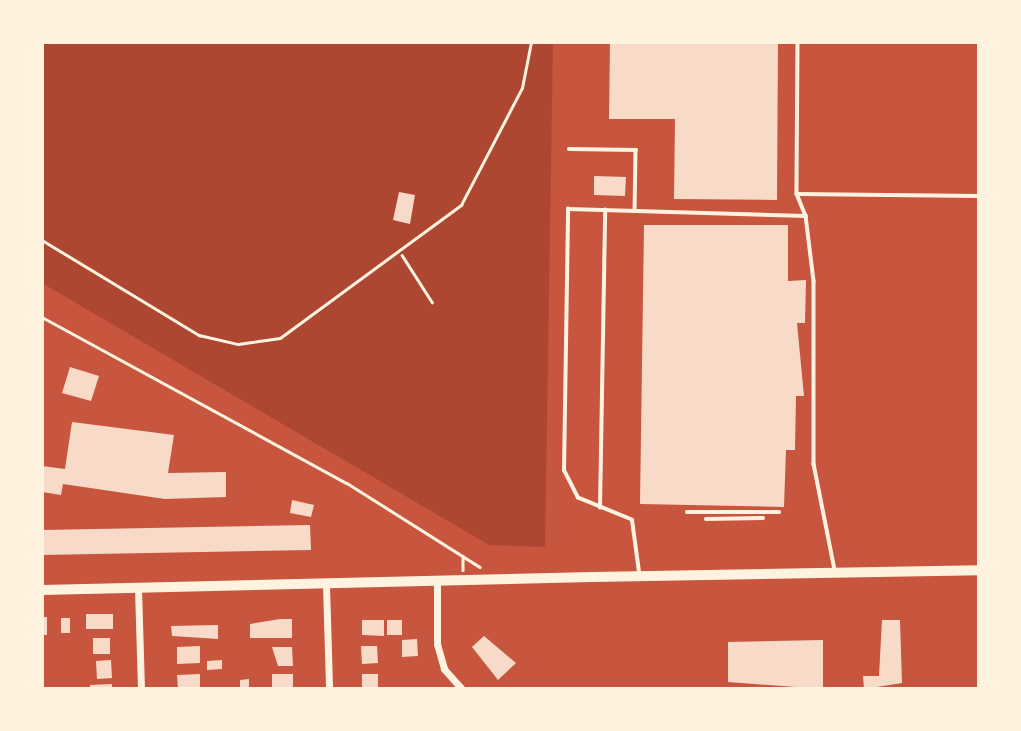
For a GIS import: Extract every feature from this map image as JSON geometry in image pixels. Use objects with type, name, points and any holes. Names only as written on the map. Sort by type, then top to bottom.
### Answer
[{"type":"main road","points":[[592,577],[979,570]]},
{"type":"street","points":[[42,590],[592,577]]},
{"type":"street","points":[[437,582],[438,644],[444,669],[461,689]]},
{"type":"street","points":[[326,585],[329,689]]},
{"type":"street","points":[[138,588],[141,689]]},
{"type":"lane","points":[[797,42],[797,194],[806,216],[814,281],[815,482],[835,571]]},
{"type":"lane","points":[[569,149],[636,150],[635,211]]},
{"type":"lane","points":[[797,194],[979,196]]},
{"type":"lane","points":[[639,575],[632,520],[600,508],[568,487],[565,443],[568,209],[806,216]]},
{"type":"lane","points":[[600,508],[604,210]]},
{"type":"lane","points":[[687,512],[779,512]]},
{"type":"lane","points":[[706,520],[763,518]]},
{"type":"path","points":[[42,240],[178,325],[238,344],[280,338],[449,219],[481,173],[523,88],[531,42]]},
{"type":"path","points":[[401,254],[432,302]]},
{"type":"path","points":[[42,317],[346,483],[480,567]]},
{"type":"shaded area","points":[[42,42],[553,42],[545,547],[489,545],[42,283]]},
{"type":"building","points":[[610,42],[778,42],[777,200],[674,199],[675,119],[609,119]]},
{"type":"building","points":[[594,176],[626,177],[625,196],[594,195]]},
{"type":"building","points":[[399,192],[415,195],[410,224],[393,220]]},
{"type":"building","points":[[644,225],[788,225],[788,281],[806,280],[805,323],[797,323],[804,396],[796,396],[795,450],[786,450],[784,507],[640,504]]},
{"type":"building","points":[[70,367],[99,376],[91,401],[62,393]]},
{"type":"building","points":[[72,422],[174,435],[168,473],[226,472],[226,497],[165,499],[63,484],[61,495],[42,492],[42,466],[65,469]]},
{"type":"building","points":[[292,500],[314,505],[311,517],[290,513]]},
{"type":"building","points":[[310,525],[311,550],[42,555],[42,530]]},
{"type":"building","points":[[86,614],[113,614],[113,629],[86,629]]},
{"type":"building","points":[[42,617],[47,617],[47,635],[42,635]]},
{"type":"building","points":[[61,618],[70,618],[70,633],[61,633]]},
{"type":"building","points":[[292,619],[292,638],[250,638],[250,624]]},
{"type":"building","points":[[362,620],[384,620],[384,636],[362,635]]},
{"type":"building","points":[[387,620],[402,620],[402,635],[387,635]]},
{"type":"building","points":[[882,620],[900,620],[902,683],[864,689],[863,676],[879,676]]},
{"type":"building","points":[[218,625],[218,639],[172,636],[171,626]]},
{"type":"building","points":[[484,636],[516,663],[498,680],[472,647]]},
{"type":"building","points":[[93,638],[110,638],[110,654],[93,654]]},
{"type":"building","points":[[417,639],[418,656],[402,657],[402,640]]},
{"type":"building","points":[[823,640],[823,689],[728,682],[728,642]]},
{"type":"building","points":[[200,646],[200,663],[177,664],[177,647]]},
{"type":"building","points":[[361,646],[377,646],[378,663],[362,664]]},
{"type":"building","points":[[272,647],[292,647],[293,666],[278,666]]},
{"type":"building","points":[[111,660],[112,678],[97,679],[96,661]]},
{"type":"building","points":[[222,660],[222,669],[207,670],[207,661]]},
{"type":"building","points":[[200,674],[200,689],[178,689],[177,675]]},
{"type":"building","points":[[272,674],[293,674],[293,689],[272,687]]},
{"type":"building","points":[[362,674],[378,674],[378,689],[362,689]]},
{"type":"building","points":[[249,679],[249,689],[240,689],[240,680]]},
{"type":"building","points":[[112,684],[112,689],[90,689],[90,685]]}]
